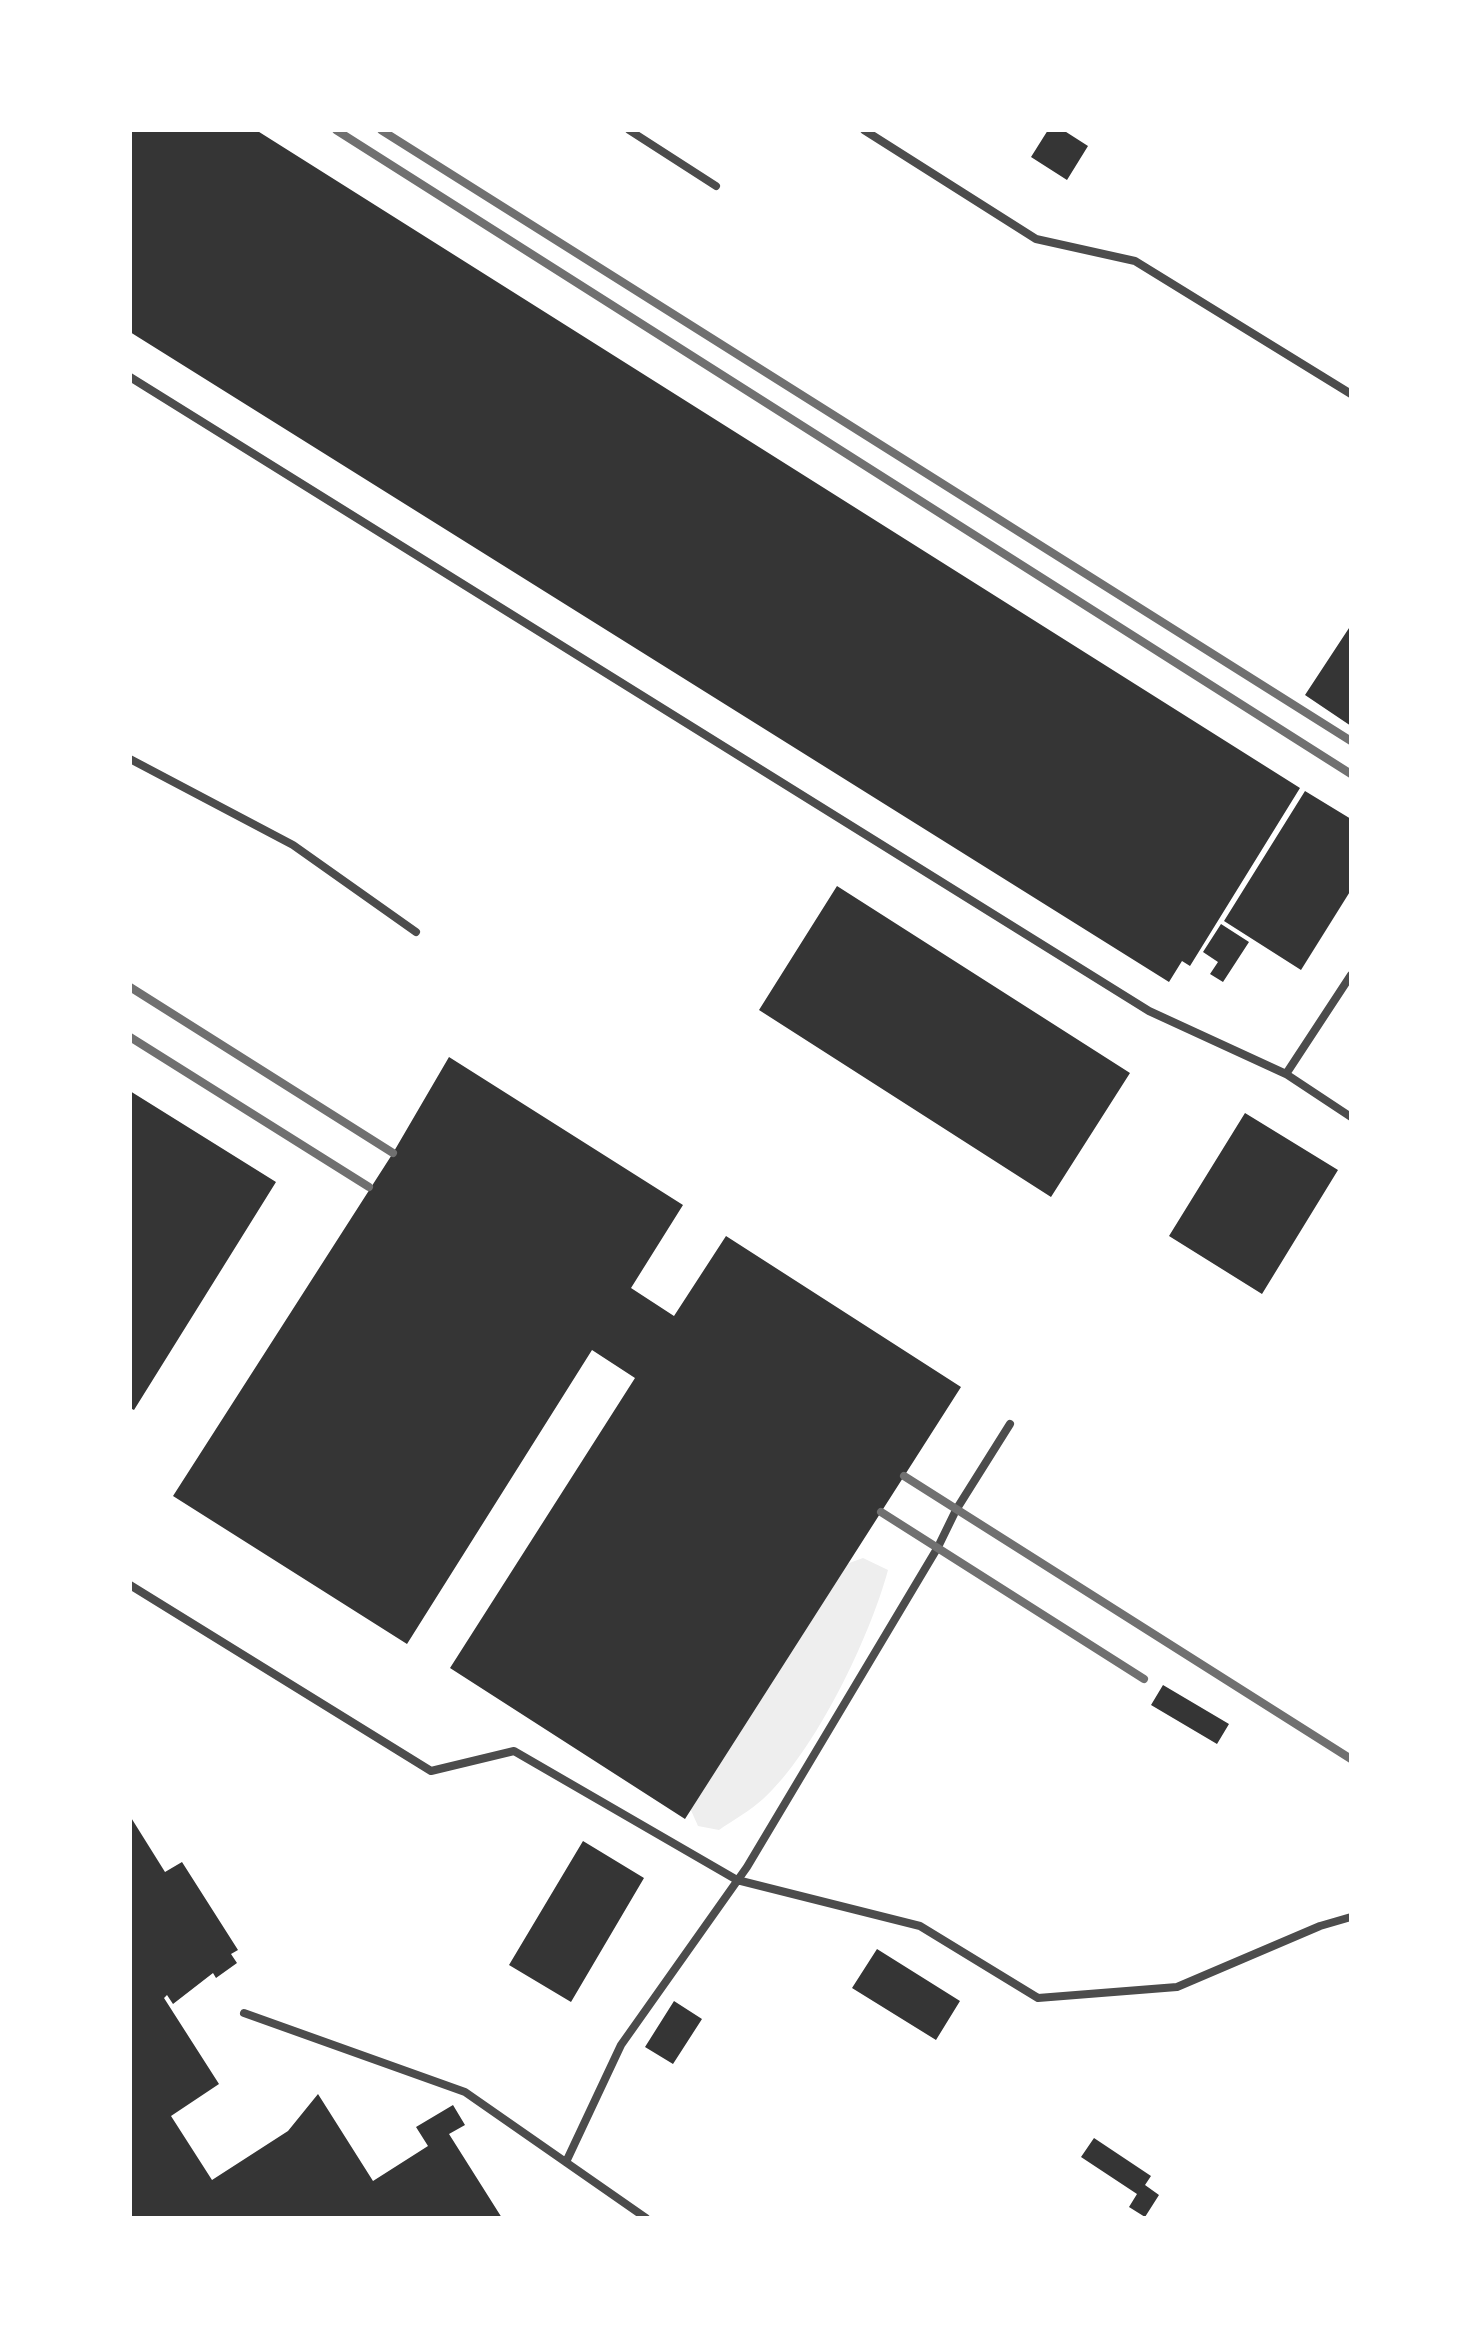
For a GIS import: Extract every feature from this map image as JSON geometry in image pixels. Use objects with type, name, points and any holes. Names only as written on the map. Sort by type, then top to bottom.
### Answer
[{"type":"lane","points":[[629,130],[716,186]]},
{"type":"lane","points":[[864,130],[1036,239],[1135,261],[1351,394]]},
{"type":"lane","points":[[130,378],[1149,1011],[1286,1074],[1351,1117]]},
{"type":"lane","points":[[130,759],[293,845],[416,932]]},
{"type":"lane","points":[[1286,1074],[1351,974]]},
{"type":"lane","points":[[566,2162],[620,2045],[738,1880],[1010,1424]]},
{"type":"lane","points":[[130,1585],[431,1772],[514,1751],[738,1880],[920,1926],[1038,1998],[1176,1987],[1320,1926],[1351,1917]]},
{"type":"lane","points":[[244,2012],[465,2092],[646,2218]]},
{"type":"shaded area","points":[[863,1558],[888,1570],[854,1660],[821,1724],[783,1778],[758,1803],[719,1830],[698,1826],[686,1799],[819,1574]]},
{"type":"building","points":[[130,130],[256,130],[1300,788],[1190,966],[1182,961],[1169,982],[130,332]]},
{"type":"building","points":[[1048,130],[1063,130],[1088,146],[1067,180],[1031,157]]},
{"type":"building","points":[[1351,625],[1351,726],[1305,695]]},
{"type":"building","points":[[1305,791],[1351,819],[1351,890],[1301,970],[1224,921]]},
{"type":"building","points":[[837,886],[1130,1073],[1051,1197],[759,1010]]},
{"type":"building","points":[[1221,924],[1249,942],[1223,982],[1210,974],[1218,962],[1203,952]]},
{"type":"building","points":[[449,1057],[683,1205],[631,1288],[674,1316],[726,1236],[961,1387],[685,1819],[450,1668],[635,1378],[592,1350],[407,1644],[173,1496],[393,1153]]},
{"type":"building","points":[[130,1091],[276,1182],[134,1410],[130,1408]]},
{"type":"building","points":[[1245,1113],[1338,1170],[1262,1294],[1169,1236]]},
{"type":"building","points":[[1163,1685],[1229,1724],[1217,1744],[1151,1705]]},
{"type":"building","points":[[130,1816],[165,1872],[182,1862],[238,1950],[231,1954],[237,1963],[216,1978],[213,1973],[173,2004],[167,1995],[164,1998],[219,2084],[171,2116],[212,2180],[288,2131],[318,2094],[373,2181],[428,2146],[416,2127],[453,2105],[465,2125],[449,2134],[502,2218],[130,2218]]},
{"type":"building","points":[[583,1841],[644,1878],[571,2002],[509,1965]]},
{"type":"building","points":[[877,1949],[960,2001],[936,2040],[852,1988]]},
{"type":"building","points":[[674,2001],[702,2019],[673,2064],[645,2047]]},
{"type":"building","points":[[1094,2138],[1151,2176],[1145,2185],[1159,2195],[1145,2217],[1129,2207],[1137,2194],[1081,2157]]},
{"type":"railway","points":[[336,130],[1351,774]]},
{"type":"railway","points":[[381,130],[1351,741]]},
{"type":"railway","points":[[130,987],[393,1153]]},
{"type":"railway","points":[[130,1037],[369,1187]]},
{"type":"railway","points":[[904,1476],[1351,1759]]},
{"type":"railway","points":[[881,1512],[1144,1679]]}]
